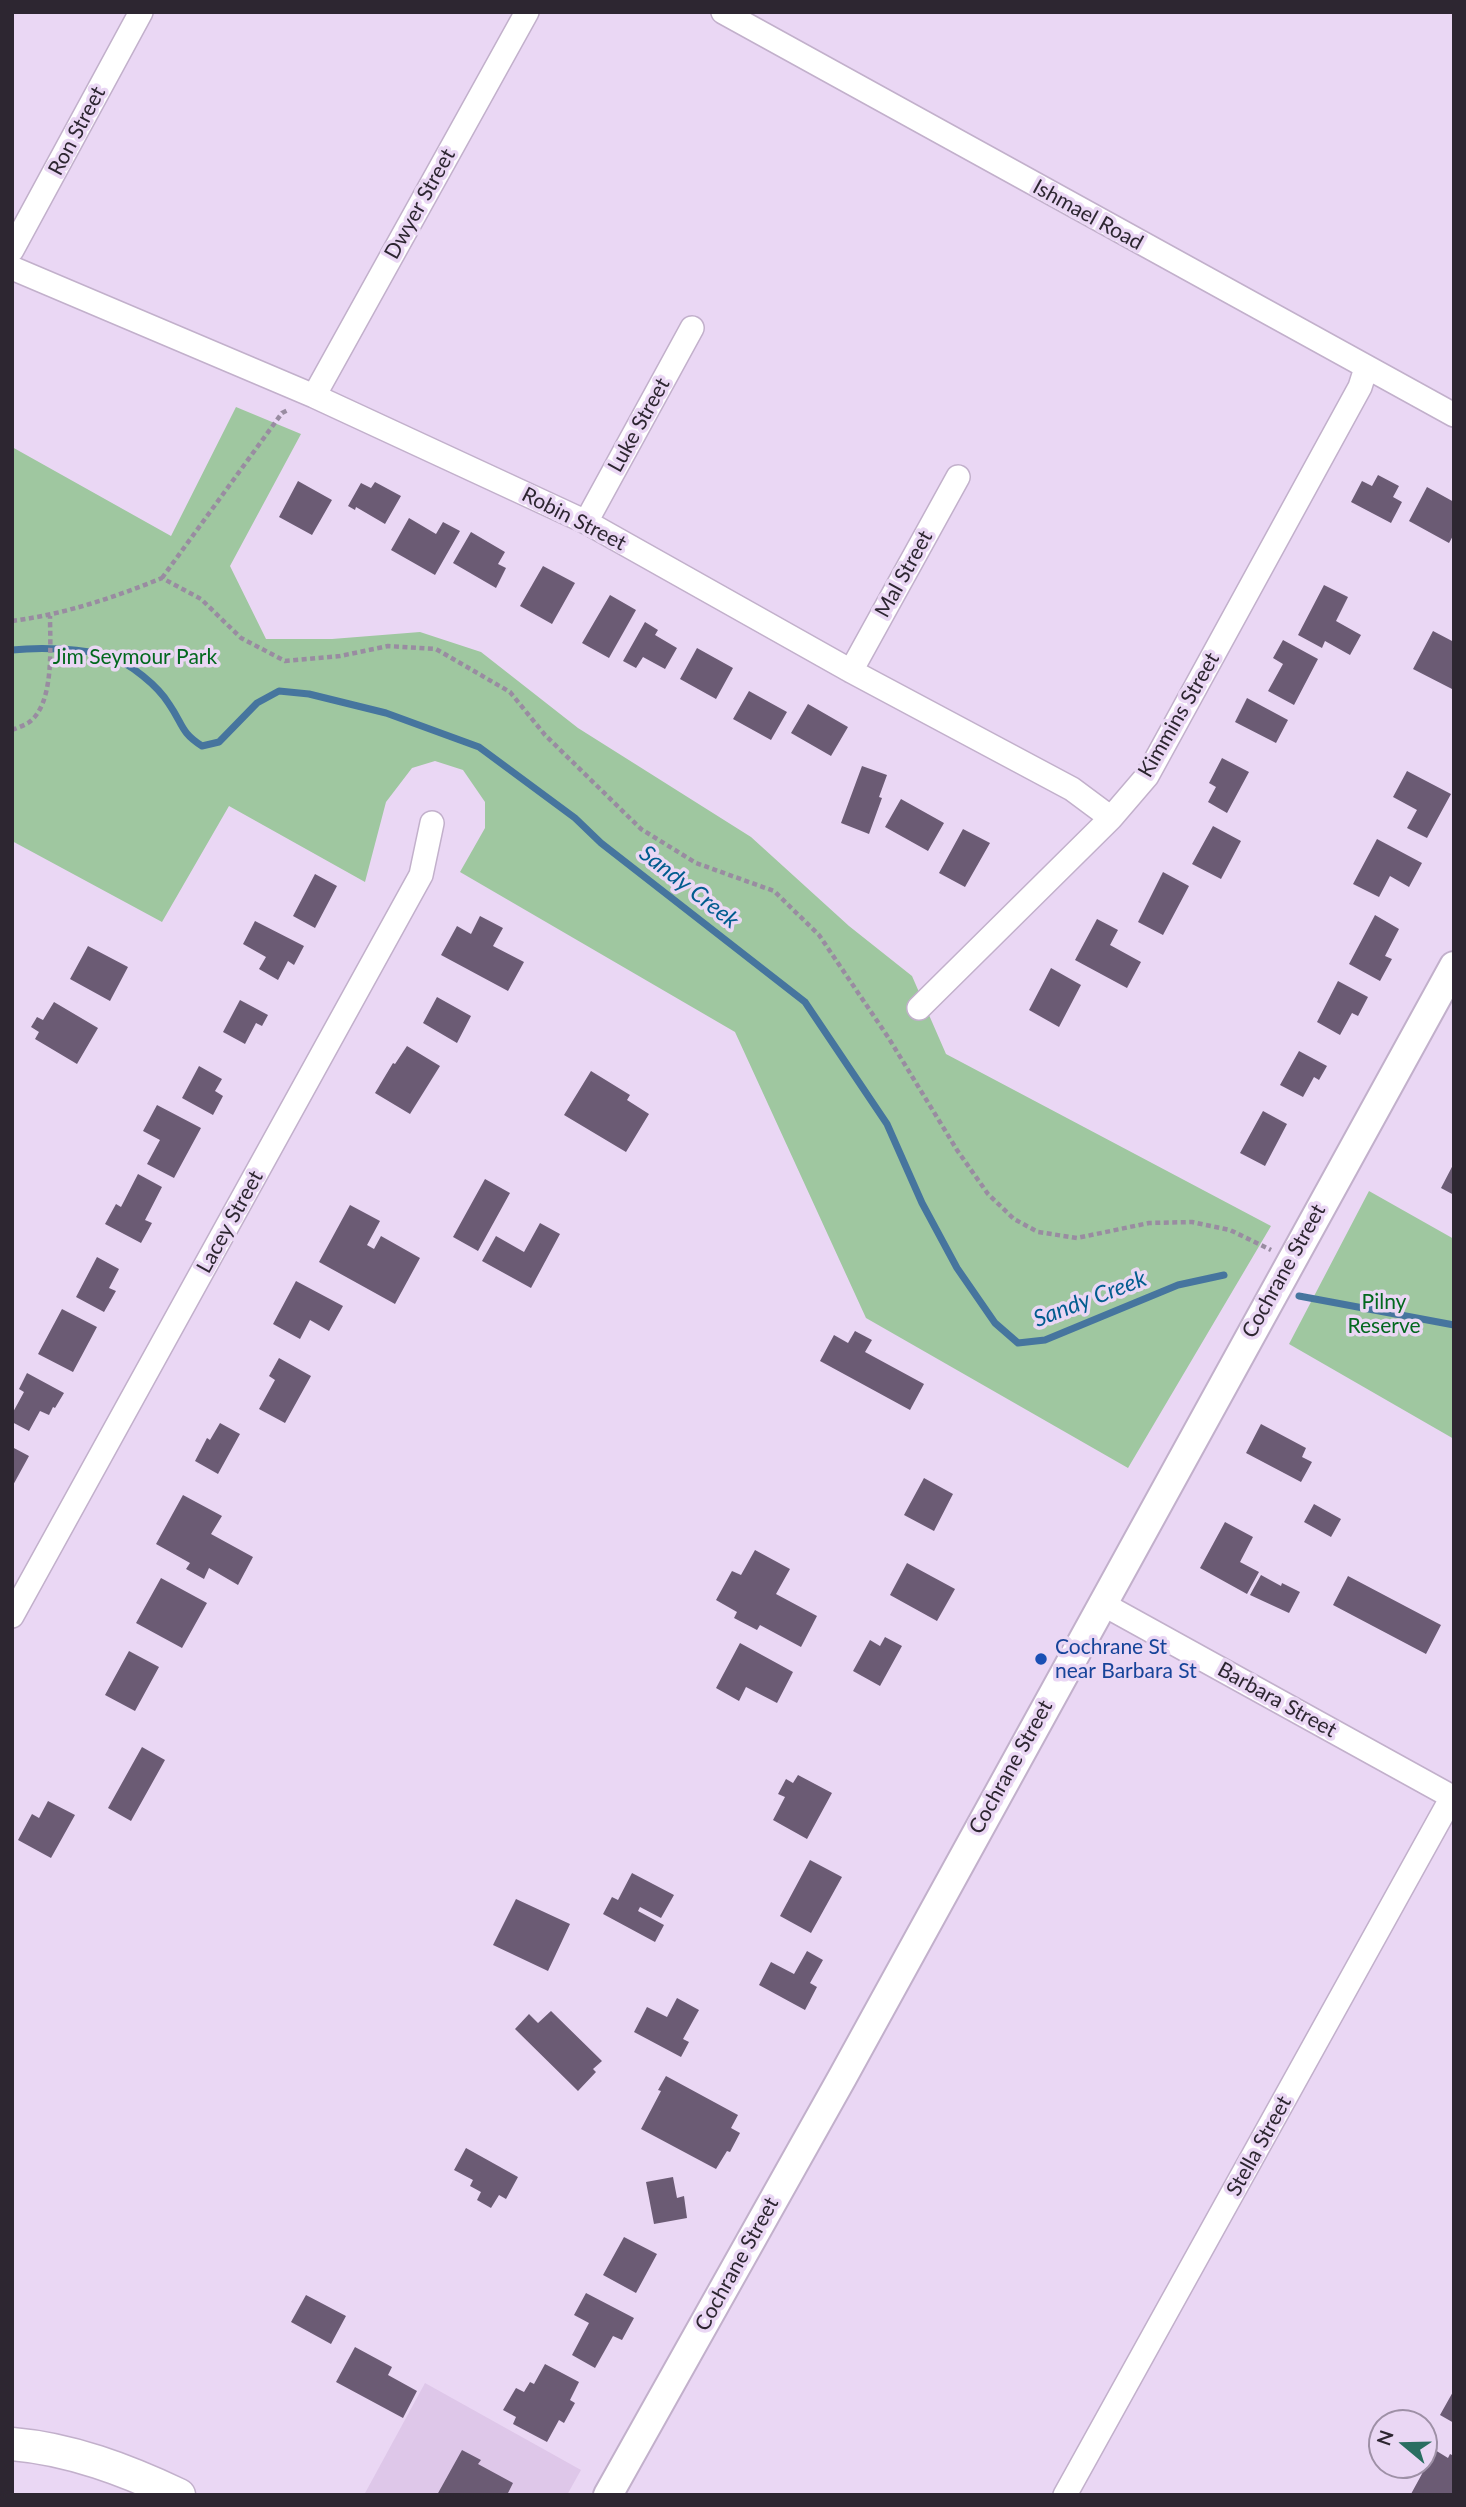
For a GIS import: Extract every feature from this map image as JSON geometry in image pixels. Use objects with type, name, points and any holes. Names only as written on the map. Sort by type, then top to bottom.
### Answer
[{"type":"main road","points":[[12,2444],[41,2447],[103,2463],[179,2495]]},
{"type":"street","name":"Ron Street","points":[[12,250],[141,12]]},
{"type":"street","name":"Dwyer Street","points":[[314,396],[527,12]]},
{"type":"street","name":"Ishmael Road","points":[[723,12],[1454,415]]},
{"type":"street","name":"Robin Street","points":[[12,268],[314,396],[586,522],[851,671],[1072,789],[1111,818]]},
{"type":"street","name":"Luke Street","points":[[586,522],[692,328]]},
{"type":"street","name":"Kimmins Street","points":[[919,1008],[1111,818],[1147,776],[1360,387],[1366,368]]},
{"type":"street","name":"Mal Street","points":[[851,671],[958,477]]},
{"type":"street","name":"Lacey Street","points":[[12,1616],[421,875],[432,822]]},
{"type":"street","name":"Cochrane Street","points":[[608,2495],[842,2078],[1101,1603],[1454,966]]},
{"type":"street","name":"Barbara Street","points":[[1101,1603],[1453,1797]]},
{"type":"street","name":"Stella Street","points":[[1065,2495],[1453,1797]]},
{"type":"path","points":[[12,621],[50,616],[111,599],[162,578],[282,413],[314,396]]},
{"type":"path","points":[[162,578],[201,599],[241,638],[285,661],[340,656],[388,646],[436,649],[510,692],[545,735],[640,830],[696,863],[774,891],[819,934],[888,1037],[957,1150],[988,1195],[1014,1219],[1038,1232],[1077,1238],[1149,1223],[1192,1222],[1230,1230],[1288,1265]]},
{"type":"path","points":[[12,730],[30,722],[40,708],[48,686],[50,616]]},
{"type":"shaded area","points":[[425,2383],[581,2470],[567,2495],[364,2495]]},
{"type":"green space","name":"Jim Seymour Park","points":[[236,407],[301,434],[230,566],[266,639],[332,639],[420,632],[481,652],[578,728],[751,837],[849,926],[912,976],[946,1054],[1271,1226],[1128,1468],[866,1318],[735,1032],[460,872],[485,828],[485,802],[463,770],[435,761],[412,768],[386,802],[365,882],[229,806],[162,922],[12,841],[12,447],[171,536]]},
{"type":"green space","name":"Pilny Reserve","points":[[1369,1191],[1454,1239],[1454,1439],[1289,1344]]},
{"type":"building","points":[[1378,475],[1399,486],[1393,497],[1402,502],[1391,523],[1351,502],[1362,481],[1372,486]]},
{"type":"building","points":[[298,481],[332,500],[312,535],[279,517]]},
{"type":"building","points":[[375,482],[401,496],[385,524],[356,507],[355,510],[348,506],[361,483],[371,488]]},
{"type":"building","points":[[1427,487],[1454,502],[1454,534],[1449,543],[1409,521]]},
{"type":"building","points":[[409,518],[436,534],[443,522],[460,531],[435,575],[391,550]]},
{"type":"building","points":[[471,532],[505,552],[498,564],[506,568],[496,588],[453,563]]},
{"type":"building","points":[[543,566],[575,583],[552,624],[520,606]]},
{"type":"building","points":[[1324,585],[1348,597],[1336,621],[1361,635],[1350,655],[1325,641],[1322,648],[1298,635]]},
{"type":"building","points":[[610,595],[636,610],[609,658],[582,643]]},
{"type":"building","points":[[645,622],[658,630],[655,635],[677,648],[665,669],[643,657],[636,668],[623,661]]},
{"type":"building","points":[[1433,631],[1454,642],[1452,689],[1413,669]]},
{"type":"building","points":[[1283,640],[1318,659],[1294,705],[1268,691],[1283,664],[1273,658]]},
{"type":"building","points":[[697,648],[733,668],[716,699],[680,679]]},
{"type":"building","points":[[749,691],[787,712],[771,740],[733,719]]},
{"type":"building","points":[[1247,698],[1288,720],[1276,743],[1235,722]]},
{"type":"building","points":[[808,704],[848,727],[831,756],[791,733]]},
{"type":"building","points":[[1222,758],[1249,772],[1227,813],[1208,802],[1216,787],[1209,783]]},
{"type":"building","points":[[862,766],[887,775],[869,834],[841,823]]},
{"type":"building","points":[[1407,771],[1451,794],[1427,838],[1407,828],[1417,810],[1393,797]]},
{"type":"building","points":[[901,799],[944,823],[928,851],[885,827]]},
{"type":"building","points":[[1213,826],[1241,841],[1221,879],[1192,864]]},
{"type":"building","points":[[963,829],[990,843],[965,887],[939,873]]},
{"type":"building","points":[[1377,839],[1422,863],[1409,887],[1390,876],[1379,897],[1353,884]]},
{"type":"building","points":[[1163,872],[1189,886],[1163,935],[1138,922]]},
{"type":"building","points":[[315,874],[337,886],[315,928],[293,916]]},
{"type":"building","points":[[1375,915],[1399,929],[1385,956],[1392,959],[1380,981],[1349,964]]},
{"type":"building","points":[[480,916],[503,928],[493,946],[524,962],[508,991],[441,955],[457,926],[471,934]]},
{"type":"building","points":[[1097,919],[1118,930],[1110,945],[1141,962],[1127,988],[1075,960]]},
{"type":"building","points":[[255,921],[304,946],[294,965],[288,961],[278,980],[259,969],[266,957],[243,944]]},
{"type":"building","points":[[88,946],[128,967],[110,1001],[70,979]]},
{"type":"building","points":[[1051,968],[1081,985],[1059,1027],[1029,1010]]},
{"type":"building","points":[[1338,981],[1368,997],[1358,1016],[1352,1013],[1340,1035],[1317,1022]]},
{"type":"building","points":[[437,997],[471,1016],[457,1043],[423,1023]]},
{"type":"building","points":[[240,1000],[268,1015],[262,1026],[256,1023],[245,1044],[223,1032]]},
{"type":"building","points":[[54,1002],[98,1028],[77,1064],[35,1039],[39,1032],[31,1027],[37,1017],[43,1020]]},
{"type":"building","points":[[407,1046],[440,1066],[410,1114],[375,1093]]},
{"type":"building","points":[[1299,1051],[1327,1066],[1319,1080],[1314,1077],[1303,1097],[1280,1085]]},
{"type":"building","points":[[199,1066],[222,1079],[215,1091],[223,1096],[213,1115],[182,1098]]},
{"type":"building","points":[[591,1071],[630,1095],[627,1100],[649,1114],[626,1152],[564,1115]]},
{"type":"building","points":[[157,1105],[201,1128],[174,1178],[147,1164],[160,1140],[143,1131]]},
{"type":"building","points":[[1263,1111],[1287,1124],[1265,1166],[1240,1153]]},
{"type":"building","points":[[1454,1163],[1454,1195],[1441,1188]]},
{"type":"building","points":[[138,1174],[162,1187],[145,1220],[152,1223],[141,1243],[105,1224],[116,1204],[121,1207]]},
{"type":"building","points":[[485,1179],[510,1193],[478,1251],[453,1237]]},
{"type":"building","points":[[350,1205],[380,1221],[367,1245],[374,1249],[381,1236],[420,1258],[395,1304],[319,1262]]},
{"type":"building","points":[[540,1223],[560,1234],[531,1288],[482,1261],[496,1236],[524,1252]]},
{"type":"building","points":[[97,1257],[119,1269],[109,1288],[116,1291],[104,1312],[76,1297]]},
{"type":"building","points":[[296,1281],[343,1306],[329,1331],[310,1320],[300,1339],[273,1324]]},
{"type":"building","points":[[62,1309],[97,1327],[73,1372],[38,1354]]},
{"type":"building","points":[[855,1331],[872,1340],[865,1352],[924,1384],[910,1410],[820,1361],[834,1335],[848,1343]]},
{"type":"building","points":[[279,1358],[311,1376],[285,1423],[259,1409],[275,1380],[269,1376]]},
{"type":"building","points":[[27,1373],[64,1393],[49,1415],[40,1411],[29,1431],[12,1422],[12,1414],[24,1392],[19,1389]]},
{"type":"building","points":[[220,1423],[240,1434],[218,1474],[195,1461],[207,1438],[210,1440]]},
{"type":"building","points":[[1261,1424],[1306,1448],[1302,1457],[1312,1462],[1301,1482],[1246,1453]]},
{"type":"building","points":[[12,1447],[29,1456],[12,1487]]},
{"type":"building","points":[[924,1478],[953,1494],[934,1531],[904,1515]]},
{"type":"building","points":[[183,1495],[222,1516],[211,1534],[253,1557],[238,1585],[209,1568],[204,1579],[186,1569],[190,1563],[156,1544]]},
{"type":"building","points":[[1314,1504],[1341,1519],[1331,1537],[1304,1522]]},
{"type":"building","points":[[1225,1522],[1253,1537],[1240,1562],[1259,1572],[1247,1594],[1200,1568]]},
{"type":"building","points":[[755,1550],[790,1569],[776,1594],[817,1616],[801,1647],[760,1625],[757,1630],[734,1618],[737,1612],[716,1600],[732,1571],[741,1575]]},
{"type":"building","points":[[907,1563],[955,1589],[937,1621],[890,1595]]},
{"type":"building","points":[[1261,1575],[1300,1592],[1289,1613],[1250,1595]]},
{"type":"building","points":[[1348,1576],[1441,1625],[1426,1654],[1333,1605]]},
{"type":"building","points":[[161,1578],[207,1603],[182,1648],[136,1623]]},
{"type":"building","points":[[885,1637],[902,1646],[880,1686],[853,1671],[870,1640],[880,1646]]},
{"type":"building","points":[[740,1643],[793,1672],[777,1703],[746,1687],[739,1701],[716,1688]]},
{"type":"building","points":[[129,1651],[159,1667],[135,1711],[105,1695]]},
{"type":"building","points":[[142,1747],[165,1760],[131,1821],[108,1808]]},
{"type":"building","points":[[798,1775],[832,1793],[807,1839],[773,1820],[785,1797],[778,1794],[786,1779],[793,1783]]},
{"type":"building","points":[[48,1801],[75,1815],[51,1858],[18,1840],[32,1814],[39,1818]]},
{"type":"building","points":[[810,1860],[842,1877],[811,1933],[780,1916]]},
{"type":"building","points":[[632,1873],[674,1895],[661,1918],[640,1907],[638,1911],[664,1925],[655,1942],[603,1914],[612,1897],[618,1900]]},
{"type":"building","points":[[516,1899],[570,1924],[548,1971],[493,1945]]},
{"type":"building","points":[[807,1951],[823,1960],[810,1983],[817,1987],[805,2010],[759,1985],[771,1962],[794,1974]]},
{"type":"building","points":[[677,1998],[699,2010],[683,2039],[689,2042],[681,2057],[634,2032],[647,2007],[667,2017]]},
{"type":"building","points":[[551,2011],[602,2061],[593,2069],[596,2072],[578,2091],[515,2029],[529,2014],[538,2023]]},
{"type":"building","points":[[666,2076],[738,2115],[731,2128],[740,2133],[730,2152],[727,2151],[716,2169],[641,2129]]},
{"type":"building","points":[[466,2148],[518,2177],[506,2199],[499,2195],[491,2208],[477,2200],[481,2192],[470,2186],[473,2180],[454,2170]]},
{"type":"building","points":[[673,2177],[677,2198],[684,2196],[687,2218],[654,2224],[646,2182]]},
{"type":"building","points":[[624,2237],[657,2254],[636,2293],[603,2275]]},
{"type":"building","points":[[586,2293],[634,2318],[622,2340],[613,2336],[595,2368],[572,2355],[589,2323],[574,2315]]},
{"type":"building","points":[[306,2295],[346,2316],[331,2344],[291,2322]]},
{"type":"building","points":[[355,2347],[392,2367],[388,2375],[417,2391],[403,2418],[336,2382]]},
{"type":"building","points":[[545,2364],[579,2382],[570,2400],[575,2403],[564,2423],[559,2420],[547,2442],[513,2424],[516,2417],[503,2410],[516,2388],[524,2392],[530,2382],[534,2384]]},
{"type":"building","points":[[1454,2390],[1454,2423],[1440,2415]]},
{"type":"building","points":[[462,2450],[481,2460],[478,2464],[513,2483],[507,2495],[437,2495]]},
{"type":"building","points":[[1438,2452],[1448,2458],[1450,2454],[1454,2456],[1454,2495],[1411,2494],[1419,2479],[1438,2479]]},
{"type":"waterway","name":"Sandy Creek","points":[[12,650],[75,650],[118,660],[135,670],[158,690],[186,732],[202,746],[219,742],[257,703],[279,691],[309,694],[386,713],[479,747],[575,818],[601,843],[805,1002],[887,1124],[922,1203],[957,1268],[995,1323],[1018,1343],[1045,1340],[1178,1285],[1224,1275]]},
{"type":"waterway","name":"Sandy Creek","points":[[1299,1296],[1454,1325]]},
{"type":"place","name":"Cochrane St near Barbara St","points":[[1041,1659]]}]
